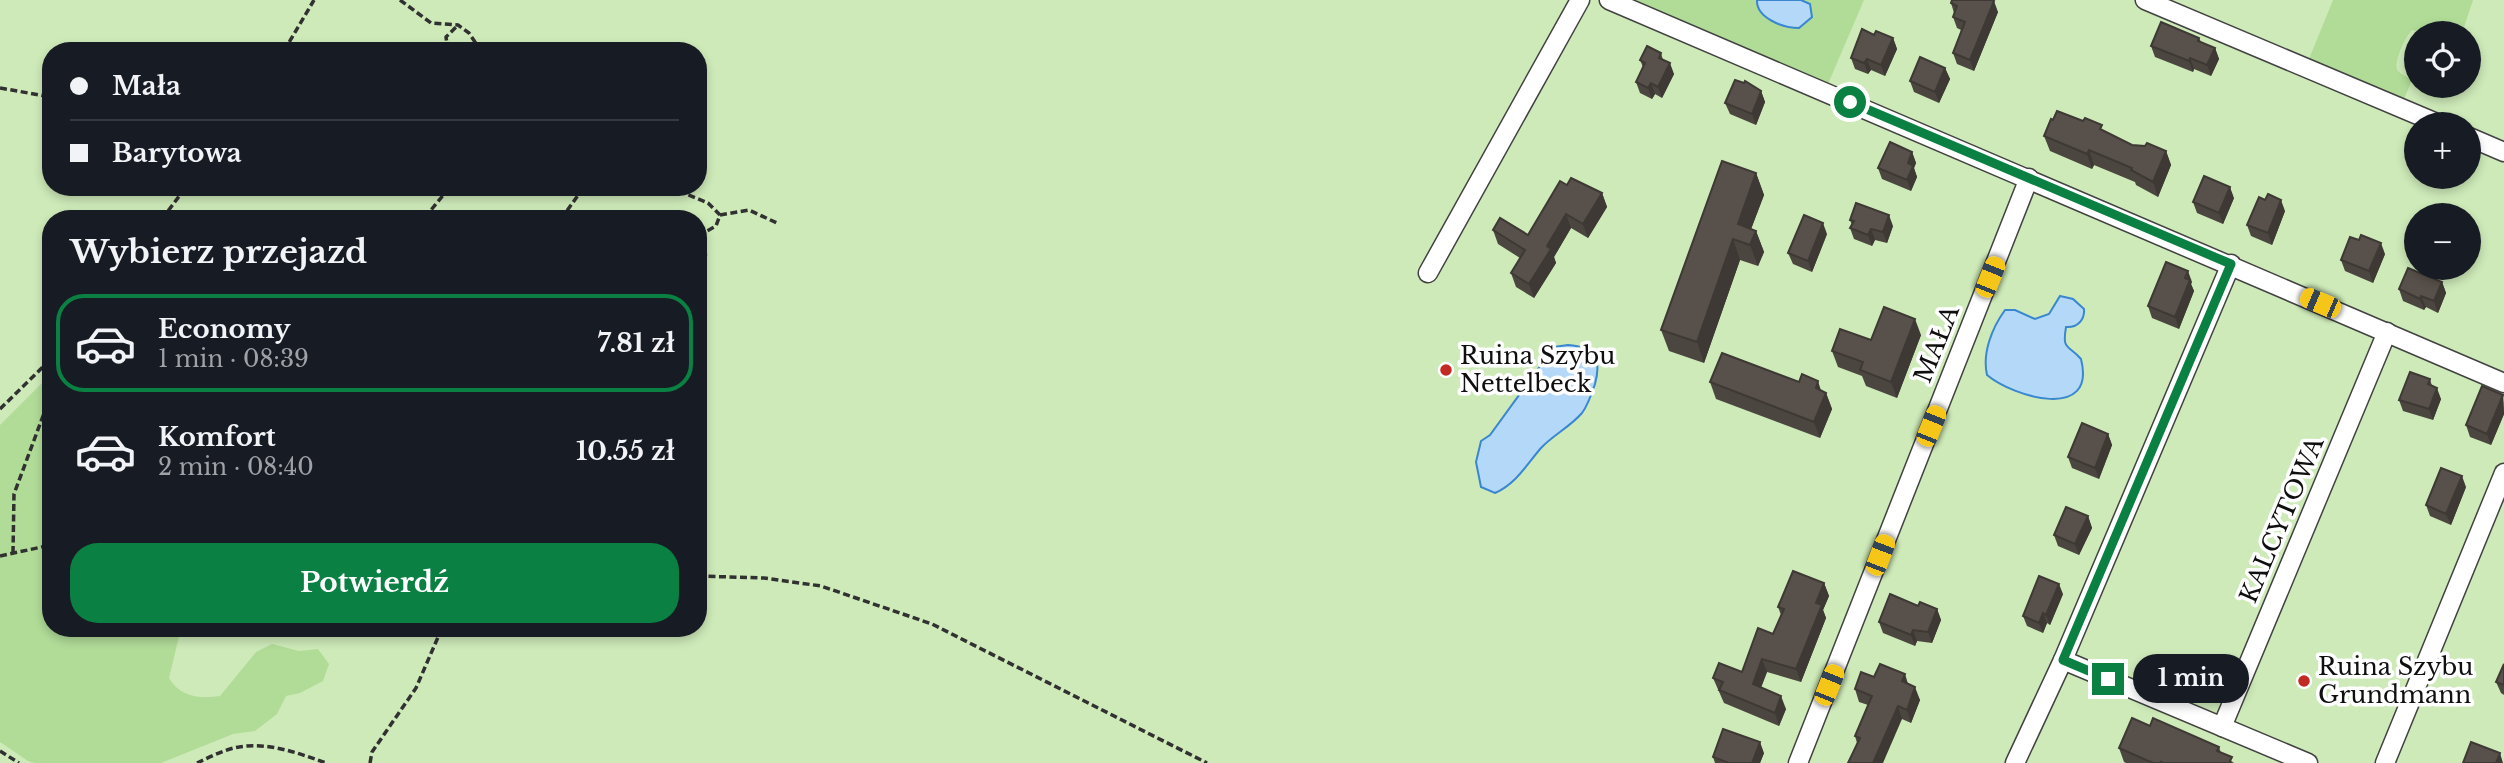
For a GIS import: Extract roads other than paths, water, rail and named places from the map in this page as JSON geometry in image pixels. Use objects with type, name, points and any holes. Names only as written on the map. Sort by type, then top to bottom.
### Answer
[{"type":"street","points":[[1428,273],[1580,0]]},
{"type":"street","points":[[1609,0],[2504,383]]},
{"type":"street","points":[[2145,0],[2411,112]]},
{"type":"street","points":[[2481,142],[2504,152]]},
{"type":"street","name":"MAŁA","points":[[1798,763],[2029,178]]},
{"type":"street","points":[[2015,763],[2063,660],[2231,264]]},
{"type":"street","name":"KALCYTOWA","points":[[2222,727],[2387,332]]},
{"type":"street","points":[[2385,763],[2504,473]]},
{"type":"street","points":[[2063,660],[2308,763]]},
{"type":"water","points":[[1757,0],[1801,0],[1810,4],[1812,17],[1799,28],[1786,26],[1766,17]]},
{"type":"water","points":[[2060,296],[2073,299],[2084,309],[2082,320],[2077,325],[2066,327],[2065,335],[2067,346],[2081,359],[2083,379],[2077,391],[2065,398],[2032,396],[2015,391],[1987,375],[1989,341],[2005,310],[2015,310],[2035,319],[2049,314]]},
{"type":"water","points":[[1568,345],[1585,348],[1597,361],[1595,384],[1584,410],[1541,448],[1509,484],[1495,493],[1481,487],[1476,462],[1481,441],[1490,435],[1554,347]]},
{"type":"place","name":"Ruina Szybu Nettelbeck","points":[[1446,370]]},
{"type":"place","name":"Ruina Szybu Grundmann","points":[[2304,681]]}]
